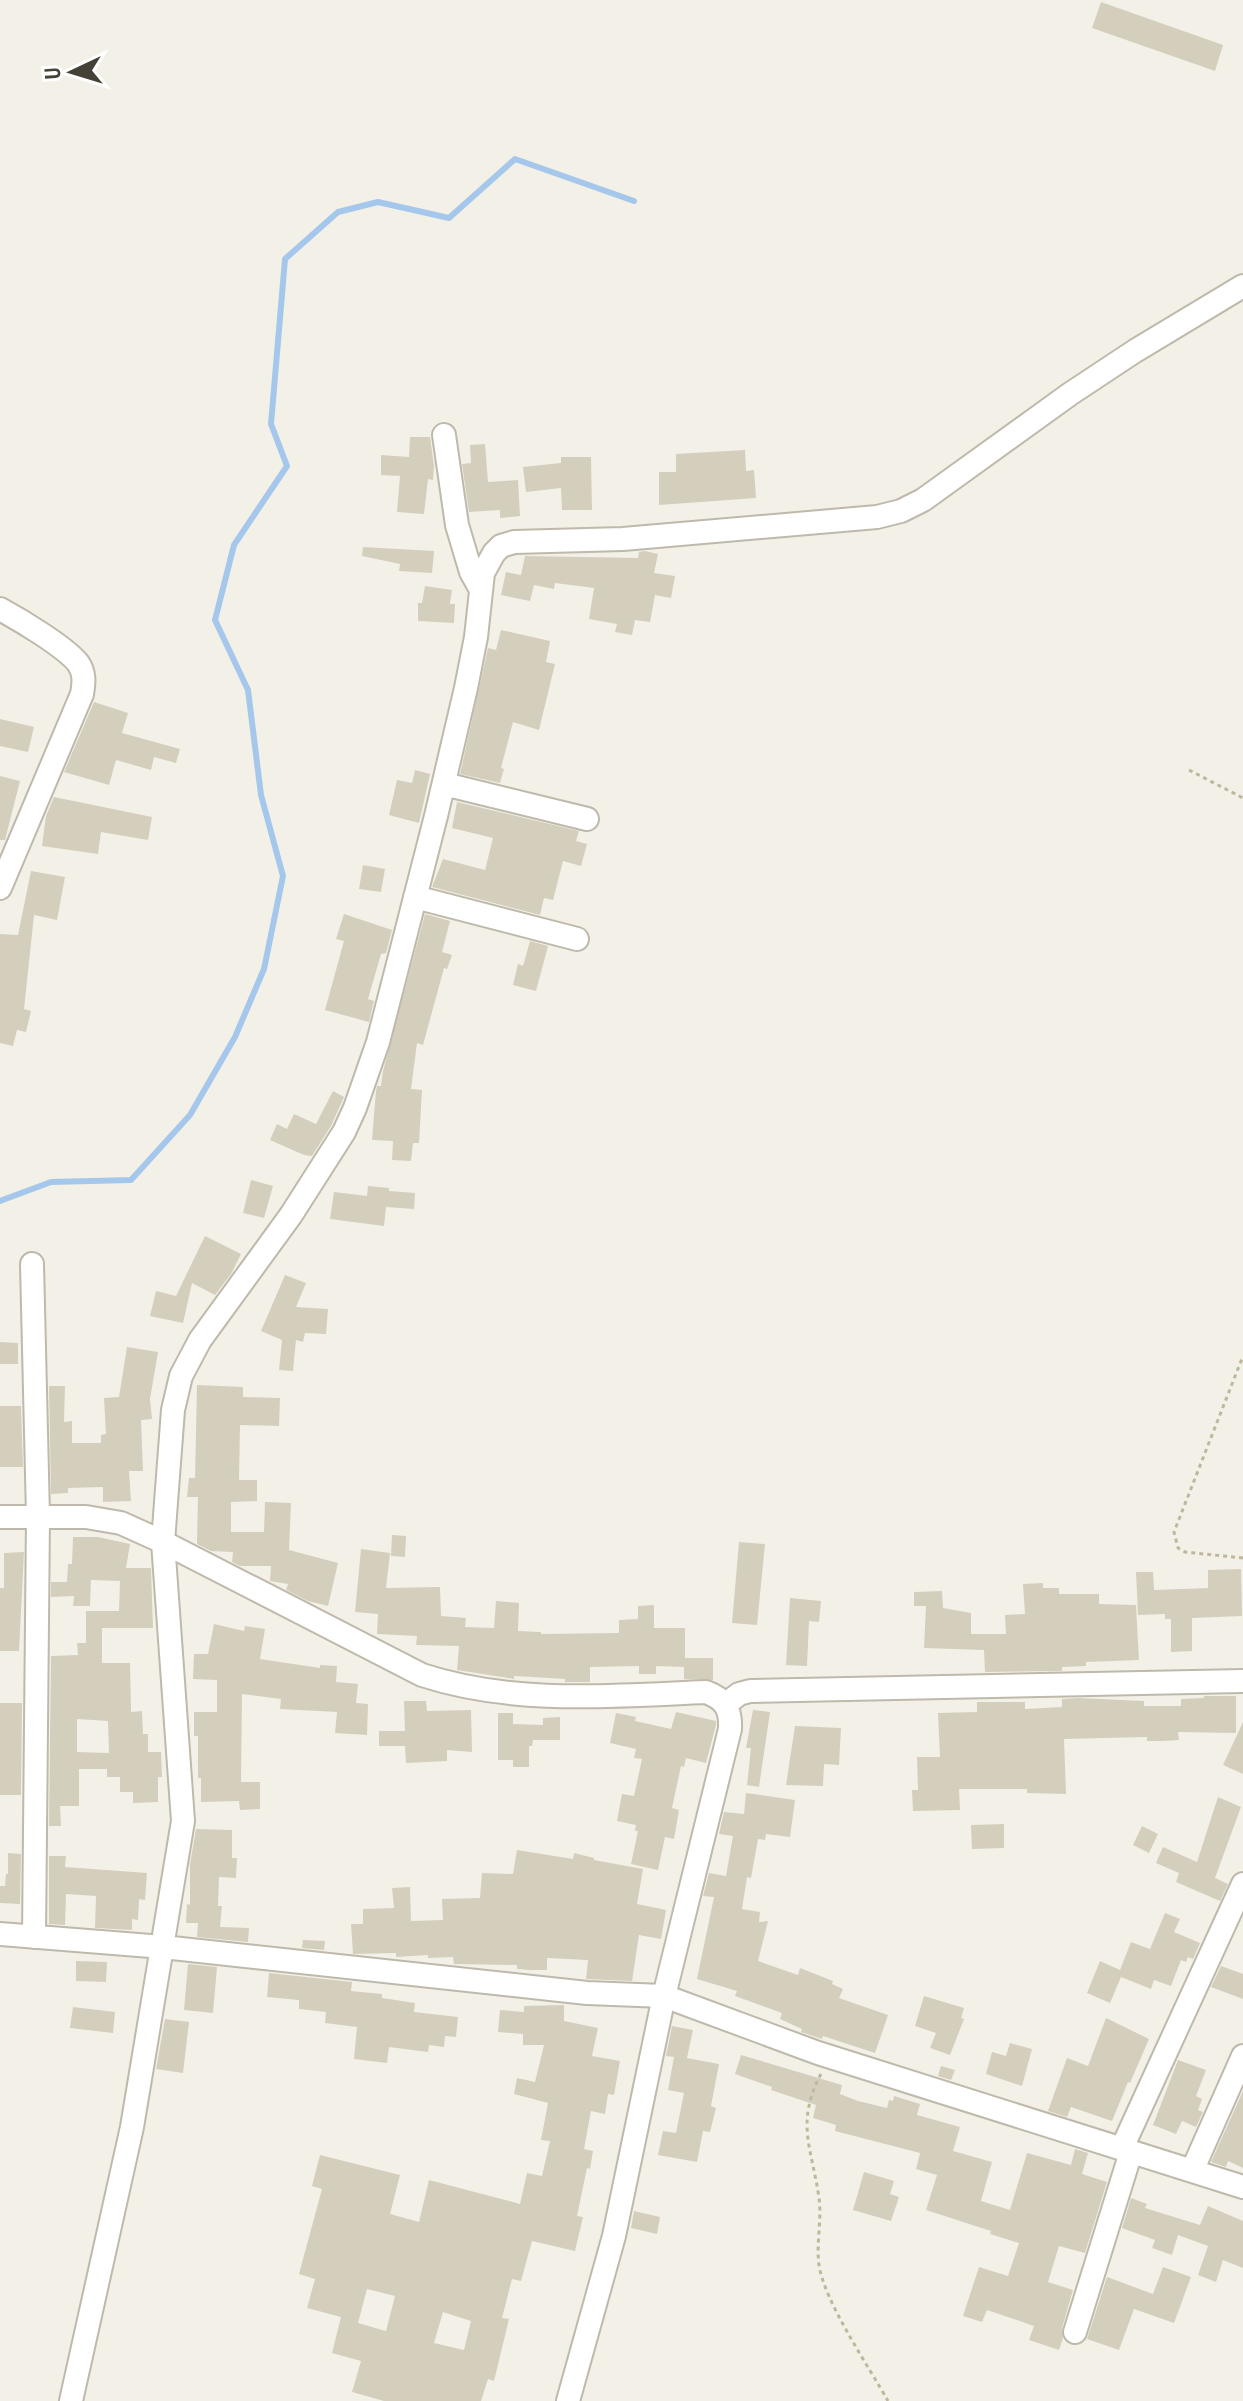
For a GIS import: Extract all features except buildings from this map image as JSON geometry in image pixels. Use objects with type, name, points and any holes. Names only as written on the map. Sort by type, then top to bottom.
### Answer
[{"type":"street","points":[[463,540],[501,546],[534,540],[623,539],[877,517],[901,511],[934,492],[1135,351],[1243,286]]},
{"type":"street","points":[[444,435],[457,525],[471,572],[481,590]]},
{"type":"street","points":[[71,2401],[132,2127],[183,1821],[163,1542],[173,1410],[181,1376],[200,1340],[267,1249],[344,1132],[355,1108],[378,1042],[444,784],[471,663],[488,561],[501,546]]},
{"type":"street","points":[[0,609],[31,627],[78,664],[85,679],[82,694],[0,888]]},
{"type":"street","points":[[444,784],[587,819]]},
{"type":"street","points":[[415,897],[577,939]]},
{"type":"street","points":[[32,1264],[38,1516],[34,1937]]},
{"type":"street","points":[[0,1517],[86,1517],[121,1523],[412,1670],[440,1681],[541,1697],[706,1692],[726,1704],[731,1716],[730,1729],[664,1996],[614,2236],[568,2401]]},
{"type":"street","points":[[726,1704],[739,1694],[750,1691],[1243,1681]]},
{"type":"street","points":[[1075,2332],[1127,2150],[1243,1884]]},
{"type":"street","points":[[0,1934],[163,1947],[587,1993],[664,1996],[818,2052],[1243,2187]]},
{"type":"street","points":[[1192,2171],[1243,2056]]},
{"type":"path","points":[[1189,770],[1243,798]]},
{"type":"path","points":[[1243,1356],[1174,1532],[1178,1548],[1185,1552],[1243,1558]]},
{"type":"path","points":[[818,2052],[807,2110],[806,2140],[819,2200],[819,2268],[828,2292],[888,2401]]},
{"type":"waterway","points":[[0,1201],[51,1182],[131,1180],[190,1115],[235,1037],[264,969],[283,876],[261,795],[248,690],[215,620],[234,545],[287,466],[271,424],[285,259],[338,212],[378,202],[449,218],[515,159],[634,201]]}]
